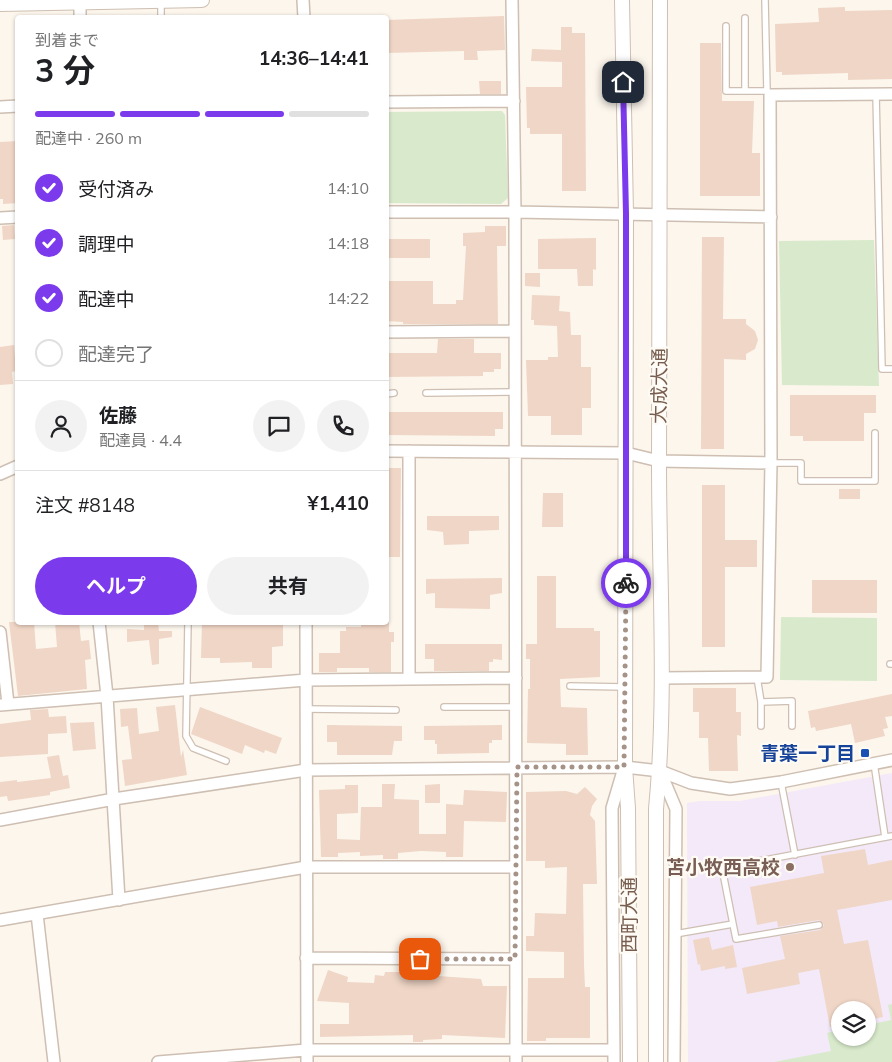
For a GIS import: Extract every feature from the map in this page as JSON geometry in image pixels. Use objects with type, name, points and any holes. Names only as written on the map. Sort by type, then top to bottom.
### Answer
[{"type":"street","points":[[0,4],[202,0]]},
{"type":"street","points":[[303,0],[304,15]]},
{"type":"street","points":[[512,0],[515,212],[517,767],[515,1056]]},
{"type":"street","name":"大成大通","points":[[622,0],[626,214],[624,767]]},
{"type":"street","name":"大成大通","points":[[660,0],[660,771]]},
{"type":"street","points":[[80,1],[80,15]]},
{"type":"street","points":[[661,678],[767,677],[771,463],[769,93],[892,94]]},
{"type":"street","points":[[389,102],[514,101]]},
{"type":"street","points":[[0,107],[15,106]]},
{"type":"street","points":[[389,212],[515,212],[771,217]]},
{"type":"street","points":[[0,218],[15,217]]},
{"type":"street","points":[[389,332],[515,332]]},
{"type":"street","points":[[389,451],[626,452],[659,461],[771,463]]},
{"type":"street","points":[[409,678],[410,451]]},
{"type":"street","points":[[0,474],[15,467]]},
{"type":"street","points":[[99,625],[107,696],[119,900]]},
{"type":"street","points":[[306,625],[306,1056]]},
{"type":"street","points":[[0,632],[4,704],[306,680],[516,678]]},
{"type":"street","points":[[0,820],[306,770],[624,767],[660,771],[691,783],[730,789],[781,782],[892,760]]},
{"type":"street","points":[[614,1062],[612,808],[624,767]]},
{"type":"street","name":"西町大通","points":[[624,767],[628,808],[630,1062]]},
{"type":"street","points":[[660,771],[676,809],[674,1062]]},
{"type":"street","name":"西町大通","points":[[656,1062],[656,808],[660,771]]},
{"type":"street","points":[[0,920],[306,867],[515,867]]},
{"type":"street","points":[[37,914],[54,1062]]},
{"type":"street","points":[[306,958],[515,959]]},
{"type":"street","points":[[158,1062],[306,1056],[515,1056],[614,1050]]},
{"type":"lane","points":[[726,26],[726,91],[769,93],[765,0]]},
{"type":"lane","points":[[161,1],[161,15]]},
{"type":"lane","points":[[745,18],[746,91]]},
{"type":"lane","points":[[876,94],[882,369],[892,369]]},
{"type":"lane","points":[[426,393],[515,392]]},
{"type":"lane","points":[[389,394],[394,394]]},
{"type":"lane","points":[[771,463],[801,463],[801,481],[875,481],[874,433]]},
{"type":"lane","points":[[188,625],[186,736],[193,748],[226,761]]},
{"type":"lane","points":[[758,677],[761,702],[760,726]]},
{"type":"lane","points":[[570,686],[625,687]]},
{"type":"lane","points":[[761,702],[792,701],[792,726]]},
{"type":"lane","points":[[444,707],[516,708]]},
{"type":"lane","points":[[306,709],[396,710]]},
{"type":"lane","points":[[874,763],[885,837]]},
{"type":"lane","points":[[781,782],[795,855]]},
{"type":"lane","points":[[819,925],[736,939],[722,868],[892,836]]},
{"type":"lane","points":[[674,934],[733,924]]},
{"type":"shaded area","name":"苫小牧西高校","points":[[892,773],[892,1062],[688,1062],[687,803],[700,801],[740,801]]},
{"type":"green space","points":[[502,111],[505,115],[508,198],[501,204],[389,203],[389,112]]},
{"type":"green space","points":[[874,240],[879,386],[782,385],[779,241]]},
{"type":"green space","points":[[781,617],[877,618],[877,681],[780,680]]},
{"type":"green space","points":[[892,1004],[892,1062],[774,1062],[831,1051],[827,1033],[831,1032],[831,1046],[876,1046],[876,1023],[891,1020],[888,1005]]},
{"type":"building","points":[[845,7],[845,11],[892,10],[892,79],[848,80],[848,73],[782,75],[782,72],[776,72],[775,24],[819,22],[818,8]]},
{"type":"building","points":[[504,16],[505,50],[477,51],[478,60],[464,60],[464,51],[389,53],[389,20]]},
{"type":"building","points":[[561,27],[572,27],[572,33],[585,33],[586,191],[562,191],[562,134],[530,134],[530,128],[527,128],[526,87],[562,87],[562,62],[531,61],[532,49],[561,50]]},
{"type":"building","points":[[700,43],[721,43],[722,101],[754,101],[752,153],[760,153],[760,196],[700,196]]},
{"type":"building","points":[[479,81],[501,81],[501,94],[480,94]]},
{"type":"building","points":[[15,141],[15,203],[3,204],[3,199],[0,199],[0,142]]},
{"type":"building","points":[[14,225],[15,239],[3,240],[2,226]]},
{"type":"building","points":[[485,226],[506,226],[506,246],[497,246],[498,324],[403,324],[403,322],[389,321],[389,281],[433,281],[433,304],[456,304],[456,300],[463,300],[466,246],[463,246],[463,233],[485,232]]},
{"type":"building","points":[[702,237],[724,237],[723,319],[746,319],[746,324],[755,331],[758,340],[755,349],[746,354],[746,360],[724,359],[724,449],[701,449]]},
{"type":"building","points":[[596,238],[596,270],[593,269],[593,286],[578,286],[577,269],[538,269],[538,239]]},
{"type":"building","points":[[389,239],[430,239],[430,258],[389,258]]},
{"type":"building","points":[[525,273],[540,273],[540,287],[525,286]]},
{"type":"building","points":[[532,295],[560,296],[559,311],[570,312],[571,335],[581,335],[581,367],[591,367],[591,408],[582,408],[582,435],[551,435],[551,416],[528,416],[526,360],[548,360],[548,357],[558,357],[557,326],[534,325],[534,320],[531,320]]},
{"type":"building","points":[[438,339],[474,339],[474,353],[501,353],[501,369],[494,369],[494,372],[483,372],[483,376],[389,377],[389,353],[437,353]]},
{"type":"building","points":[[14,345],[15,371],[12,372],[13,384],[0,385],[0,347]]},
{"type":"building","points":[[790,395],[876,395],[876,413],[864,413],[864,441],[803,441],[803,436],[790,436]]},
{"type":"building","points":[[389,412],[503,412],[503,429],[495,429],[495,436],[389,435]]},
{"type":"building","points":[[389,468],[401,468],[400,557],[389,557]]},
{"type":"building","points":[[702,485],[725,485],[725,540],[757,540],[757,567],[725,567],[725,647],[702,647]]},
{"type":"building","points":[[839,489],[860,489],[860,499],[839,499]]},
{"type":"building","points":[[543,493],[563,493],[563,527],[542,527]]},
{"type":"building","points":[[427,516],[499,516],[499,530],[469,531],[469,544],[444,545],[443,532],[427,530]]},
{"type":"building","points":[[537,576],[556,576],[556,628],[594,628],[594,631],[600,631],[600,677],[560,679],[561,707],[587,708],[588,755],[566,755],[566,744],[527,743],[530,659],[526,659],[526,644],[537,644]]},
{"type":"building","points":[[502,578],[502,593],[490,595],[490,609],[435,608],[435,593],[426,594],[426,579]]},
{"type":"building","points":[[812,580],[877,580],[877,613],[812,613]]},
{"type":"building","points":[[9,622],[15,622],[15,625],[34,625],[36,649],[57,647],[55,625],[79,625],[81,641],[89,640],[91,659],[85,660],[87,689],[18,696]]},
{"type":"building","points":[[144,625],[158,625],[159,631],[172,631],[172,637],[159,639],[159,664],[152,665],[149,640],[127,642],[127,629],[144,630]]},
{"type":"building","points":[[202,625],[283,625],[283,646],[272,647],[272,668],[252,668],[252,662],[220,663],[220,658],[201,658]]},
{"type":"building","points":[[361,625],[389,625],[389,632],[394,632],[394,642],[391,642],[391,672],[369,672],[369,668],[337,668],[337,672],[319,672],[319,653],[340,653],[340,631],[346,631],[346,627],[361,627]]},
{"type":"building","points":[[425,644],[502,644],[502,660],[493,659],[493,662],[489,662],[489,671],[434,671],[434,659],[425,659]]},
{"type":"building","points":[[693,688],[736,688],[736,712],[741,712],[741,736],[737,735],[738,771],[709,771],[708,738],[699,738],[699,712],[693,712]]},
{"type":"building","points":[[892,694],[892,716],[885,717],[888,728],[883,729],[885,736],[855,743],[851,724],[816,731],[815,727],[811,728],[808,711]]},
{"type":"building","points":[[175,705],[181,757],[183,750],[187,775],[125,786],[122,760],[132,759],[128,726],[121,727],[120,709],[137,708],[139,734],[159,731],[156,707]]},
{"type":"building","points":[[200,707],[282,738],[276,754],[265,750],[264,753],[245,745],[242,754],[191,734]]},
{"type":"building","points":[[48,709],[49,717],[66,716],[67,733],[48,734],[48,754],[0,757],[0,724],[31,720],[30,710]]},
{"type":"building","points":[[94,722],[96,749],[73,751],[70,723]]},
{"type":"building","points":[[327,725],[402,726],[402,741],[394,741],[392,755],[337,755],[337,742],[327,742]]},
{"type":"building","points":[[502,725],[502,740],[492,740],[492,743],[489,743],[489,753],[437,754],[435,740],[424,740],[424,726]]},
{"type":"building","points":[[59,755],[63,776],[68,775],[70,788],[50,792],[50,795],[8,801],[7,796],[0,797],[0,782],[51,778],[47,757]]},
{"type":"building","points":[[382,784],[395,784],[394,799],[419,800],[419,834],[446,834],[446,804],[463,805],[464,790],[507,792],[506,822],[464,821],[463,857],[446,857],[446,852],[421,851],[398,853],[398,859],[383,859],[383,855],[360,856],[360,852],[338,853],[338,857],[321,857],[319,790],[345,789],[345,785],[358,785],[358,813],[337,814],[337,839],[360,840],[361,807],[382,807]]},
{"type":"building","points":[[440,784],[440,803],[425,803],[425,785]]},
{"type":"building","points":[[585,787],[597,799],[592,806],[590,815],[595,821],[597,884],[583,884],[585,987],[590,987],[590,1038],[546,1038],[546,1041],[527,1041],[528,978],[564,978],[564,952],[526,951],[526,936],[534,936],[535,913],[566,914],[567,867],[545,868],[545,861],[526,861],[526,792],[566,791],[577,794]]},
{"type":"building","points":[[865,849],[868,865],[892,860],[892,900],[837,910],[844,944],[868,940],[883,1017],[876,1018],[876,1001],[831,1001],[830,1027],[819,969],[798,973],[800,984],[747,994],[742,968],[785,959],[780,936],[820,930],[824,925],[819,920],[778,927],[777,921],[757,925],[750,887],[824,873],[821,856]]},
{"type":"building","points":[[709,937],[712,950],[733,945],[737,967],[725,969],[725,966],[701,971],[693,940]]},
{"type":"building","points":[[328,970],[348,977],[347,982],[374,983],[375,975],[384,976],[385,972],[406,972],[405,978],[437,972],[438,976],[481,979],[483,986],[507,986],[505,1038],[442,1035],[442,1039],[413,1042],[413,1035],[320,1037],[320,1024],[349,1024],[349,1003],[317,1001]]},
{"type":"way so far","points":[[420,959],[515,959],[517,767],[624,767],[626,583]]},
{"type":"place","name":"青葉一丁目","points":[[865,753]]},
{"type":"place","name":"苫小牧西高校","points":[[790,867]]},
{"type":"route","points":[[623,82],[626,214],[626,583]]}]
